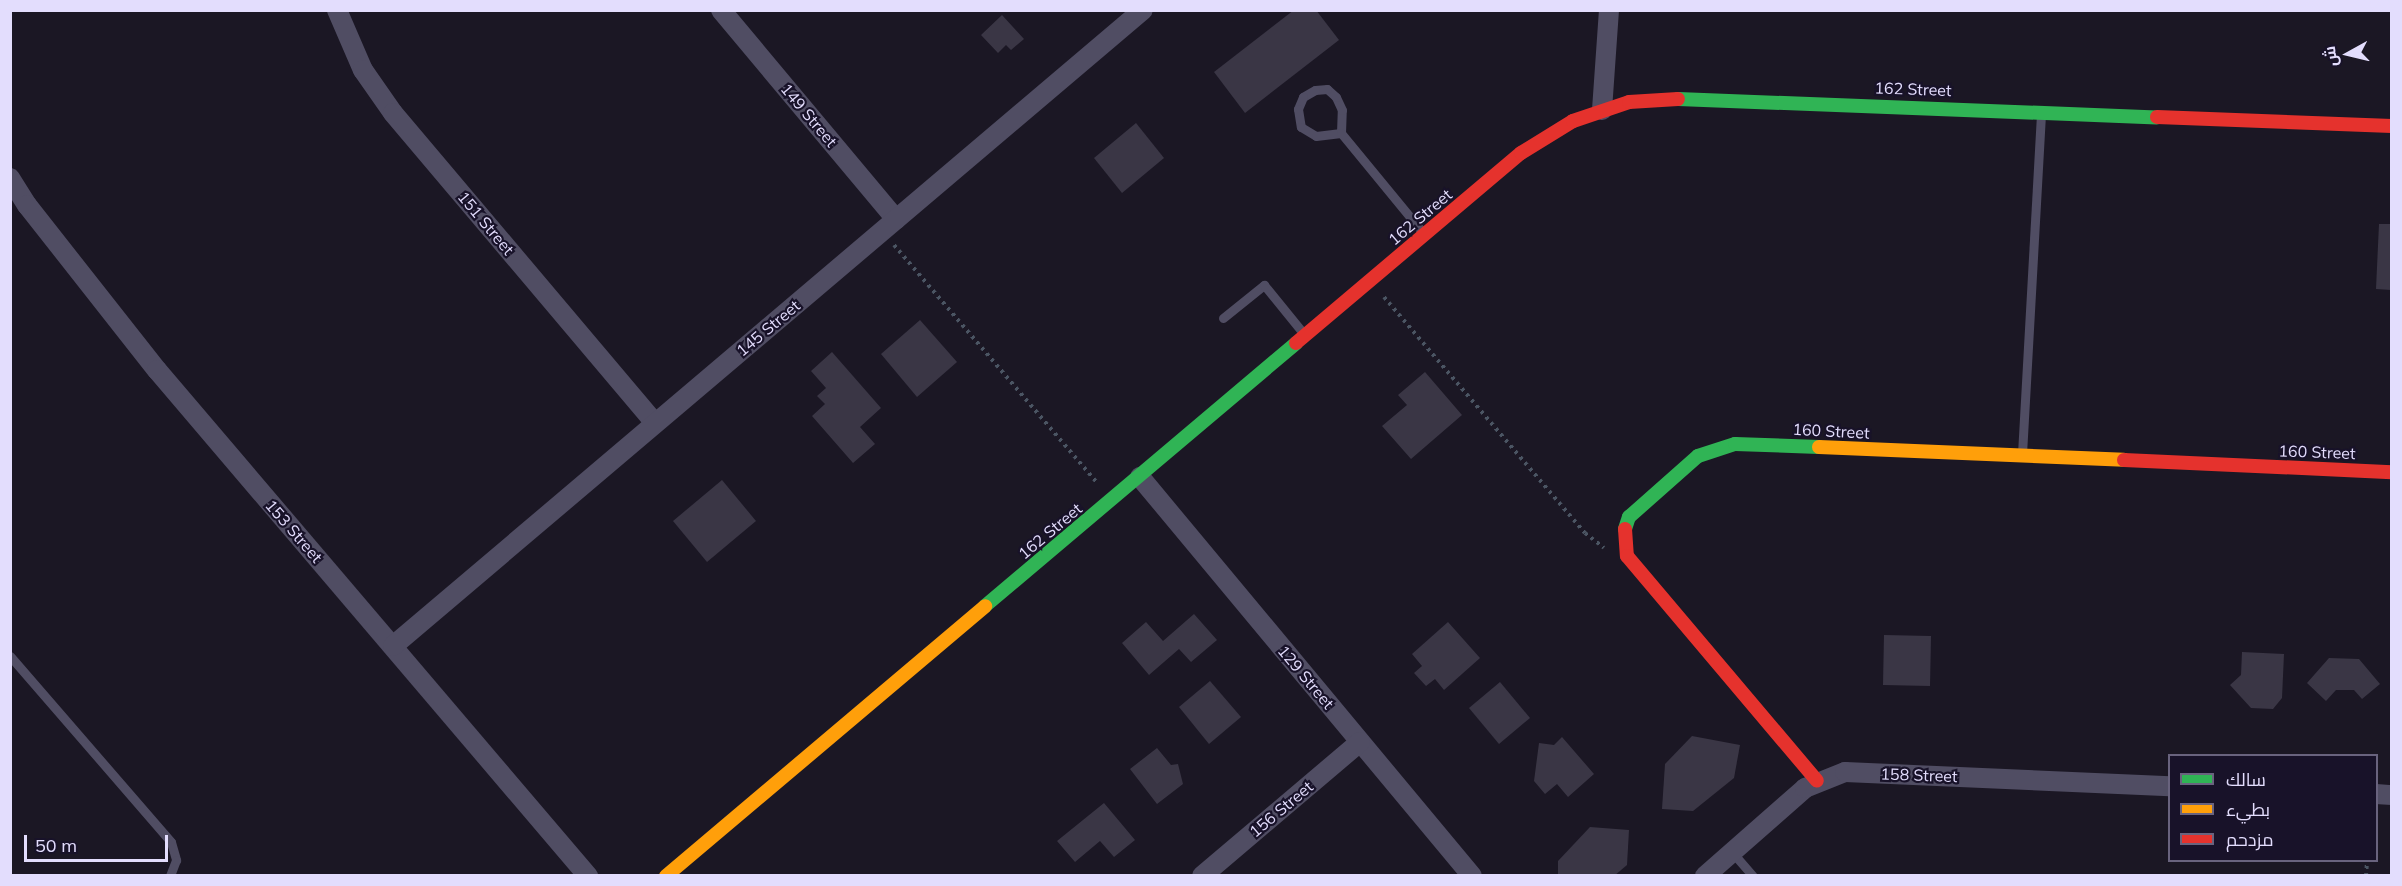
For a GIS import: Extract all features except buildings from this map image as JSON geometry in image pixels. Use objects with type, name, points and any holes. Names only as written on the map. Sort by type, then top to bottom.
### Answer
[{"type":"street","name":"151 Street","points":[[337,10],[363,70],[393,113],[655,423]]},
{"type":"street","name":"149 Street","points":[[721,10],[889,225]]},
{"type":"street","points":[[1602,110],[1609,10]]},
{"type":"street","name":"145 Street","points":[[393,646],[1139,12]]},
{"type":"street","name":"162 Street","points":[[666,876],[1521,153],[1546,136],[1602,110],[1656,98],[2042,110],[2391,126]]},
{"type":"street","name":"153 Street","points":[[10,178],[27,205],[157,370],[588,876]]},
{"type":"street","name":"160 Street","points":[[1627,556],[1623,537],[1629,517],[1682,468],[1716,448],[1754,444],[2391,472]]},
{"type":"street","name":"129 Street","points":[[1140,477],[1472,876]]},
{"type":"street","points":[[1627,556],[1817,781]]},
{"type":"street","name":"156 Street","points":[[1202,876],[1360,742]]},
{"type":"street","name":"158 Street","points":[[1705,876],[1817,781],[1860,772],[2168,786]]},
{"type":"lane","points":[[1341,133],[1316,136],[1301,127],[1298,109],[1303,97],[1315,90],[1327,89],[1336,97],[1342,110],[1341,133],[1424,235]]},
{"type":"lane","points":[[2022,456],[2042,110]]},
{"type":"lane","points":[[1223,318],[1264,285],[1305,336]]},
{"type":"lane","points":[[10,656],[171,842],[176,860],[170,876]]},
{"type":"lane","points":[[1732,852],[1753,876]]},
{"type":"path","points":[[889,225],[1112,500]]},
{"type":"path","points":[[1370,281],[1585,533],[1604,548],[1627,556]]},
{"type":"traffic: fast","points":[[1678,99],[2157,117]]},
{"type":"traffic: fast","points":[[985,606],[1296,343]]},
{"type":"traffic: fast","points":[[1625,529],[1629,517],[1698,456],[1735,444],[1819,447]]},
{"type":"traffic: slow","points":[[1819,447],[2124,460]]},
{"type":"traffic: slow","points":[[666,876],[985,606]]},
{"type":"traffic: jam","points":[[1296,343],[1521,153],[1573,121],[1629,102],[1678,99]]},
{"type":"traffic: jam","points":[[2157,117],[2392,126]]},
{"type":"traffic: jam","points":[[2124,460],[2392,472]]},
{"type":"traffic: jam","points":[[1625,529],[1627,556],[1817,781]]}]
